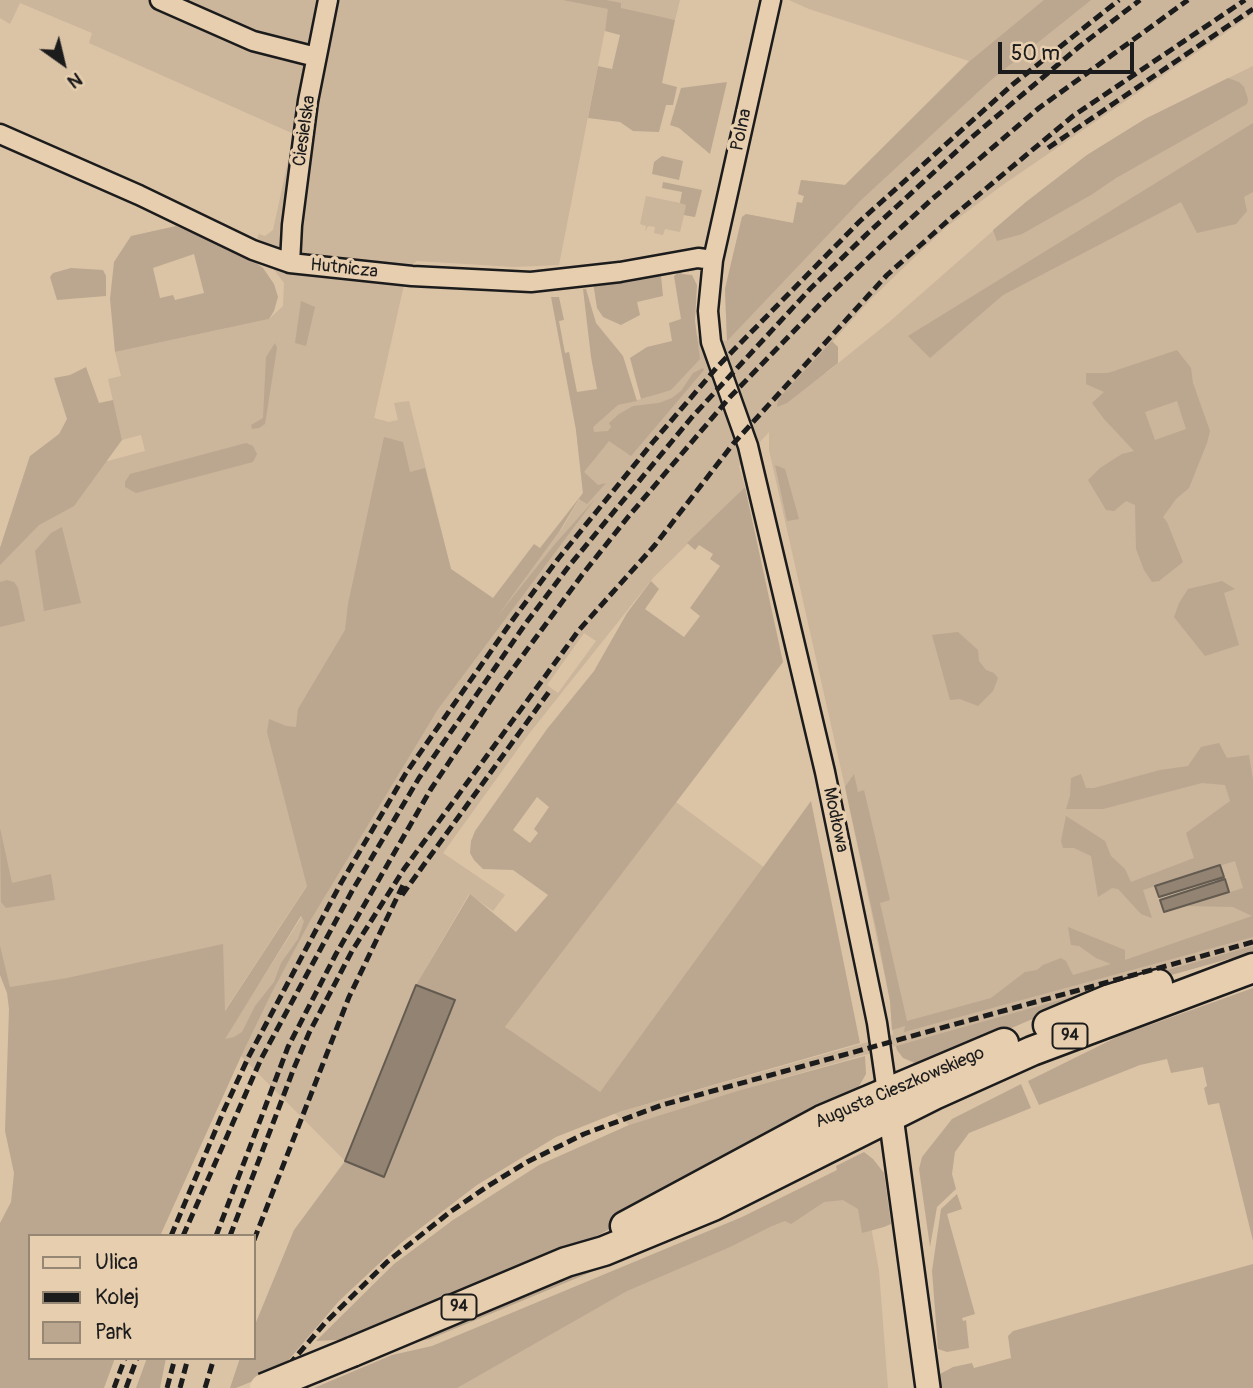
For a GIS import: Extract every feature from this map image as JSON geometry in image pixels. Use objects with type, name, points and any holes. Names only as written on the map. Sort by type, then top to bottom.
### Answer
[{"type":"main road","name":"Augusta Cieszkowskiego","points":[[264,1388],[566,1262],[604,1251],[713,1206],[889,1104],[1110,999],[1253,958]]},
{"type":"main road","name":"Augusta Cieszkowskiego","points":[[889,1104],[1253,968]]},
{"type":"street","points":[[160,0],[253,41],[316,57]]},
{"type":"street","name":"Ciesielska","points":[[290,263],[292,225],[308,101],[328,0]]},
{"type":"street","name":"Polna","points":[[713,260],[771,0]]},
{"type":"street","name":"Hutnicza","points":[[0,134],[139,195],[253,250],[290,263],[412,276],[531,282],[620,272],[698,258],[713,260]]},
{"type":"street","name":"Modłowa","points":[[713,260],[708,312],[710,342],[748,446],[825,772],[877,1023],[928,1388]]},
{"type":"shaded area","points":[[0,0],[562,0],[609,9],[559,265],[514,267],[417,261],[408,267],[374,418],[389,422],[398,420],[394,403],[409,401],[451,569],[470,582],[340,835],[208,1036],[28,1067],[0,945],[0,548],[30,456],[108,461],[145,451],[141,435],[122,440],[108,379],[121,376],[115,352],[269,319],[283,306],[284,283],[272,267],[249,259],[259,234],[265,236],[273,230],[294,134],[89,43],[92,33],[20,3],[10,24],[0,18]]},
{"type":"shaded area","points":[[569,0],[680,0],[675,20]]},
{"type":"shaded area","points":[[789,0],[1253,0],[1253,14],[1004,184],[945,228],[871,299],[814,362],[826,373],[888,323],[1026,202],[1087,155],[1145,119],[1253,66],[1253,952],[897,1050],[896,1046],[629,1125],[505,1027],[676,802],[765,868],[600,1092],[619,1112],[893,1035],[890,1001],[769,450],[769,432],[739,466],[745,487],[653,578],[528,735],[443,853],[505,895],[493,911],[469,894],[416,985],[345,1161],[224,1039],[343,852],[427,709],[563,527],[583,493],[576,430],[618,405],[649,397],[693,335],[727,341],[725,289],[742,217],[746,214],[793,223],[797,202],[802,203],[804,196],[798,194],[801,180],[845,185],[969,61],[809,9]],"holes":[[[584,633],[596,641],[558,693],[547,685]]]},
{"type":"shaded area","points":[[683,190],[695,217],[684,215],[680,232],[665,229],[663,235],[654,233],[655,227],[648,226],[645,232],[646,226],[640,224],[646,196],[680,203]]},
{"type":"shaded area","points":[[1220,865],[1224,877],[1159,897],[1155,886]]},
{"type":"shaded area","points":[[1225,879],[1229,892],[1164,912],[1160,900]]},
{"type":"shaded area","points":[[416,985],[455,1000],[384,1177],[345,1161]]},
{"type":"shaded area","points":[[865,1193],[879,1271],[888,1388],[427,1388],[636,1279],[809,1204]]},
{"type":"green space","points":[[562,0],[606,0],[621,3],[621,8],[675,20],[662,83],[677,87],[673,105],[666,105],[659,132],[633,131],[620,122],[588,118],[598,66],[612,69],[620,35],[605,31],[608,9]]},
{"type":"green space","points":[[1044,0],[1091,0],[991,80],[860,201],[727,341],[725,289],[742,217],[746,214],[793,223],[797,202],[802,203],[804,196],[798,194],[801,180],[845,185],[970,61]]},
{"type":"green space","points":[[1228,78],[1244,87],[1247,104],[1022,234],[997,241],[993,230],[1087,155],[1145,119]]},
{"type":"green space","points":[[727,82],[710,154],[679,128],[670,125],[681,88]]},
{"type":"green space","points":[[1253,123],[1253,192],[1244,197],[1247,211],[1236,224],[1197,233],[1181,202],[1003,295],[930,358],[908,336]]},
{"type":"green space","points":[[662,156],[683,161],[679,180],[652,174],[654,162]]},
{"type":"green space","points":[[663,182],[702,190],[695,217],[684,215],[686,205],[680,203],[682,192],[662,188]]},
{"type":"green space","points":[[176,226],[249,258],[263,268],[274,284],[278,297],[274,311],[269,319],[115,352],[110,299],[114,262],[131,236]],"holes":[[[194,254],[204,293],[175,300],[173,295],[160,298],[153,268]]]},
{"type":"green space","points":[[71,268],[103,270],[106,276],[106,296],[57,300],[50,277],[53,273]]},
{"type":"green space","points":[[680,271],[682,274],[692,275],[697,285],[695,321],[700,359],[671,390],[641,399],[630,358],[647,347],[672,341],[669,323],[681,319],[674,276]]},
{"type":"green space","points":[[661,276],[663,296],[637,302],[640,315],[621,325],[603,317],[597,308],[593,282],[625,283]]},
{"type":"green space","points":[[583,289],[586,289],[596,323],[623,356],[637,401],[618,405],[593,427],[594,432],[608,431],[611,427],[609,423],[633,406],[659,403],[672,398],[681,391],[693,373],[703,368],[704,370],[631,456],[609,441],[584,472],[598,485],[606,483],[587,504],[579,499],[559,532],[496,618],[595,499],[438,709],[310,921],[243,1052],[161,1234],[28,1234],[28,1360],[114,1360],[104,1388],[0,1388],[0,1223],[11,1202],[14,1173],[5,1131],[9,1009],[7,993],[0,975],[0,945],[10,987],[67,978],[223,944],[225,1011],[307,886],[267,732],[269,719],[296,727],[298,709],[345,630],[348,604],[384,437],[403,442],[410,472],[425,468],[451,569],[493,598],[534,544],[540,548],[583,493],[576,430],[551,297],[559,297],[564,320],[559,321],[565,353],[569,352],[577,392],[597,389]],"holes":[[[301,916],[304,921],[298,939],[281,963],[274,982],[255,1006],[242,1032],[225,1039]]]},
{"type":"green space","points":[[301,301],[315,307],[306,346],[295,343]]},
{"type":"green space","points":[[832,341],[838,347],[838,363],[787,403],[777,407],[778,399]]},
{"type":"green space","points":[[275,343],[277,348],[265,424],[252,429],[251,425],[263,418],[266,357]]},
{"type":"green space","points":[[1177,350],[1191,368],[1193,383],[1210,431],[1189,488],[1176,499],[1163,517],[1183,562],[1159,581],[1152,582],[1136,549],[1135,505],[1126,501],[1114,511],[1106,510],[1088,480],[1100,468],[1122,454],[1134,451],[1092,403],[1104,392],[1086,384],[1086,373],[1108,373]],"holes":[[[1177,401],[1186,429],[1155,440],[1145,412]]]},
{"type":"green space","points":[[86,367],[99,403],[113,400],[122,440],[74,506],[39,525],[0,565],[0,548],[30,456],[59,434],[67,419],[54,378],[70,375]]},
{"type":"green space","points":[[246,443],[253,446],[257,454],[253,462],[136,493],[125,487],[130,474]]},
{"type":"green space","points":[[775,465],[785,469],[799,519],[787,521]]},
{"type":"green space","points":[[745,487],[783,662],[505,1027],[600,1092],[811,801],[860,1043],[619,1112],[556,1137],[477,1185],[401,1243],[339,1301],[280,1370],[230,1388],[239,1360],[256,1360],[256,1322],[294,1230],[345,1161],[384,1176],[455,1001],[416,985],[470,894],[516,932],[548,895],[513,870],[483,869],[470,853],[475,831],[547,729],[594,671],[627,613],[651,581],[659,589],[645,609],[684,637],[700,616],[690,608],[720,566],[710,559],[713,554],[699,545],[695,550],[687,543]],"holes":[[[537,797],[549,807],[534,829],[538,833],[530,843],[513,830]]]},
{"type":"green space","points":[[62,527],[81,603],[44,611],[35,551],[51,533]]},
{"type":"green space","points":[[1222,581],[1235,589],[1224,593],[1239,645],[1205,656],[1174,617],[1188,589]]},
{"type":"green space","points":[[0,582],[14,582],[18,588],[25,621],[0,627]]},
{"type":"green space","points":[[958,632],[978,650],[979,661],[986,670],[998,678],[993,691],[978,706],[960,699],[950,700],[932,635]]},
{"type":"green space","points":[[1219,743],[1227,758],[1249,755],[1253,780],[1253,937],[904,1032],[905,1026],[892,1030],[890,1001],[877,933],[845,787],[854,774],[858,792],[864,790],[890,900],[880,903],[907,1021],[991,998],[1025,972],[1037,970],[1061,958],[1066,961],[1073,975],[1111,964],[1096,958],[1079,946],[1071,945],[1068,927],[1125,950],[1125,960],[1252,916],[1233,907],[1187,906],[1243,888],[1235,861],[1143,890],[1152,918],[1141,914],[1118,889],[1112,888],[1098,897],[1091,856],[1074,848],[1063,848],[1061,841],[1066,816],[1105,841],[1111,856],[1125,869],[1131,882],[1194,858],[1186,833],[1230,801],[1225,785],[1202,783],[1103,809],[1066,809],[1071,778],[1081,774],[1086,788],[1094,788],[1160,770],[1188,766],[1201,747]]},
{"type":"green space","points":[[0,828],[12,883],[51,874],[55,900],[6,908],[1,902]]},
{"type":"green space","points":[[1253,946],[1253,952],[1044,1014],[926,1065],[924,1060],[915,1063],[903,1058],[897,1050],[896,1046]]},
{"type":"green space","points":[[1253,988],[1253,1241],[1219,1103],[1208,1105],[1203,1067],[1171,1073],[1167,1059],[1140,1065],[1039,1105],[1028,1081],[1119,1036]]},
{"type":"green space","points":[[865,1056],[866,1074],[858,1088],[589,1240],[356,1339],[316,1341],[394,1264],[453,1220],[539,1165],[629,1125],[737,1091]]},
{"type":"green space","points":[[1021,1084],[1031,1108],[969,1133],[955,1152],[952,1174],[956,1189],[937,1207],[930,1247],[919,1169],[922,1157],[952,1119]]},
{"type":"green space","points":[[864,1152],[884,1173],[891,1224],[862,1233],[858,1209],[843,1200],[824,1202],[791,1224],[785,1221],[772,1226],[627,1291],[457,1388],[314,1388],[392,1355],[432,1346],[742,1217],[837,1170],[836,1166]]},
{"type":"green space","points":[[775,1184],[778,1190],[736,1212],[430,1339],[394,1346]]},
{"type":"green space","points":[[957,1194],[962,1209],[947,1214],[975,1314],[962,1318],[963,1321],[966,1320],[969,1348],[947,1352],[938,1349],[932,1271],[941,1209]]},
{"type":"green space","points":[[1253,1264],[1253,1388],[941,1388],[940,1374],[953,1367],[972,1363],[974,1368],[1011,1358],[1008,1336],[1013,1331]]},
{"type":"green space","points":[[146,1360],[166,1360],[160,1388],[136,1388]]},
{"type":"railway","points":[[172,1234],[249,1056],[341,883],[406,773],[558,559],[718,366],[860,221],[1012,85],[1119,0]]},
{"type":"railway","points":[[184,1234],[261,1059],[352,891],[419,778],[526,623],[569,566],[692,417],[811,288],[971,138],[1080,46],[1140,0]]},
{"type":"railway","points":[[217,1234],[288,1047],[336,954],[431,789],[501,685],[582,575],[730,397],[825,299],[931,200],[1039,108],[1188,0]]},
{"type":"railway","points":[[231,1234],[294,1068],[309,1033],[352,951],[404,869],[579,630],[655,545],[733,444],[887,275],[1073,116],[1245,0]]},
{"type":"railway","points":[[1048,148],[1253,9]]},
{"type":"railway","points":[[402,895],[551,689]]},
{"type":"railway","points":[[256,1235],[349,997],[403,885]]},
{"type":"railway","points":[[269,1388],[325,1323],[387,1262],[488,1186],[527,1162],[584,1134],[662,1105],[1253,942]]},
{"type":"railway","points":[[114,1388],[124,1360]]},
{"type":"railway","points":[[126,1388],[136,1360]]},
{"type":"railway","points":[[167,1388],[174,1360]]},
{"type":"railway","points":[[180,1388],[187,1360]]},
{"type":"railway","points":[[205,1388],[213,1360]]}]
